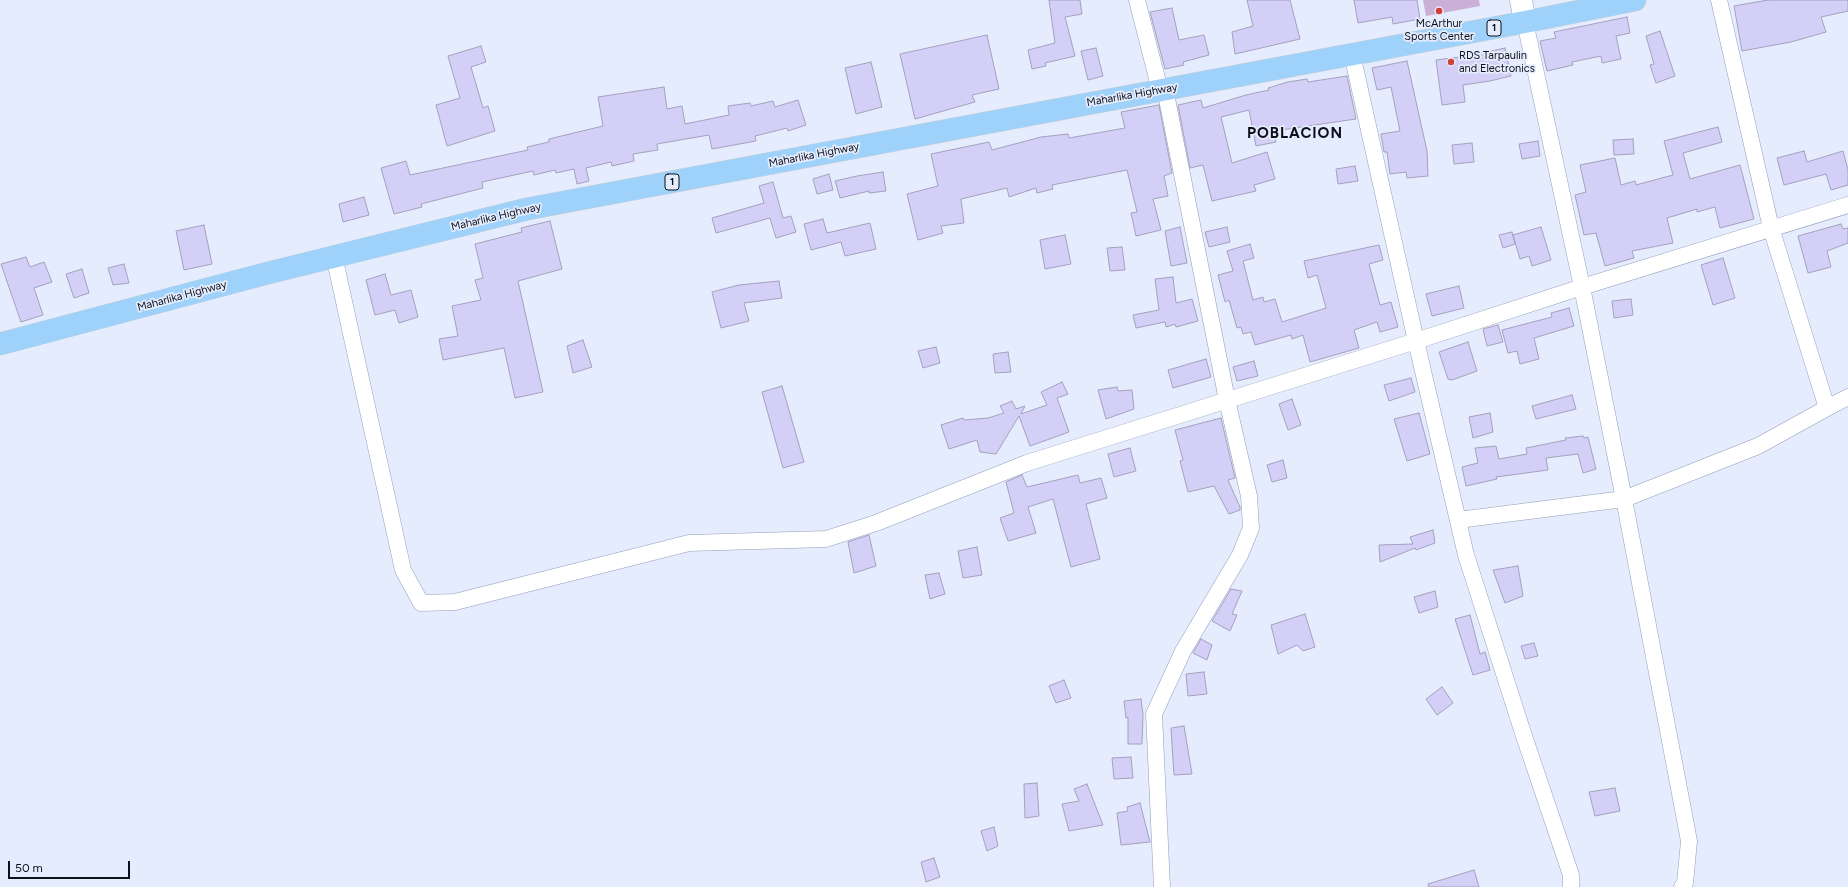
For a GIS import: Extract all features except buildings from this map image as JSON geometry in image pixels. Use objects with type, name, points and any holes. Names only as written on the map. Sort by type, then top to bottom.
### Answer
[{"type":"highway","name":"Maharlika Highway","points":[[0,344],[334,256],[527,209],[1636,0]]},
{"type":"main road","points":[[1521,0],[1525,22]]},
{"type":"street","points":[[1137,0],[1162,89],[1227,400],[1249,496],[1252,528],[1240,555],[1183,651],[1154,714],[1162,887]]},
{"type":"street","points":[[1719,0],[1771,228],[1827,408]]},
{"type":"street","points":[[1525,22],[1582,287],[1689,841],[1686,884],[1682,887]]},
{"type":"street","points":[[1352,54],[1416,341],[1468,562],[1523,733],[1571,875],[1571,887]]},
{"type":"street","points":[[334,256],[403,570],[421,603],[455,602],[689,543],[826,539],[876,523],[1027,463],[1416,341],[1582,287],[1848,205]]},
{"type":"street","points":[[1458,520],[1624,499],[1758,446],[1848,397]]},
{"type":"shaded area","name":"McArthur Sports Center","points":[[1423,0],[1479,0],[1480,6],[1426,16]]},
{"type":"place","name":"McArthur Sports Center","points":[[1439,11]]},
{"type":"place","name":"RDS Tarpaulin and Electronics","points":[[1451,62]]},
{"type":"district","name":"POBLACION","points":[[1295,134]]}]
